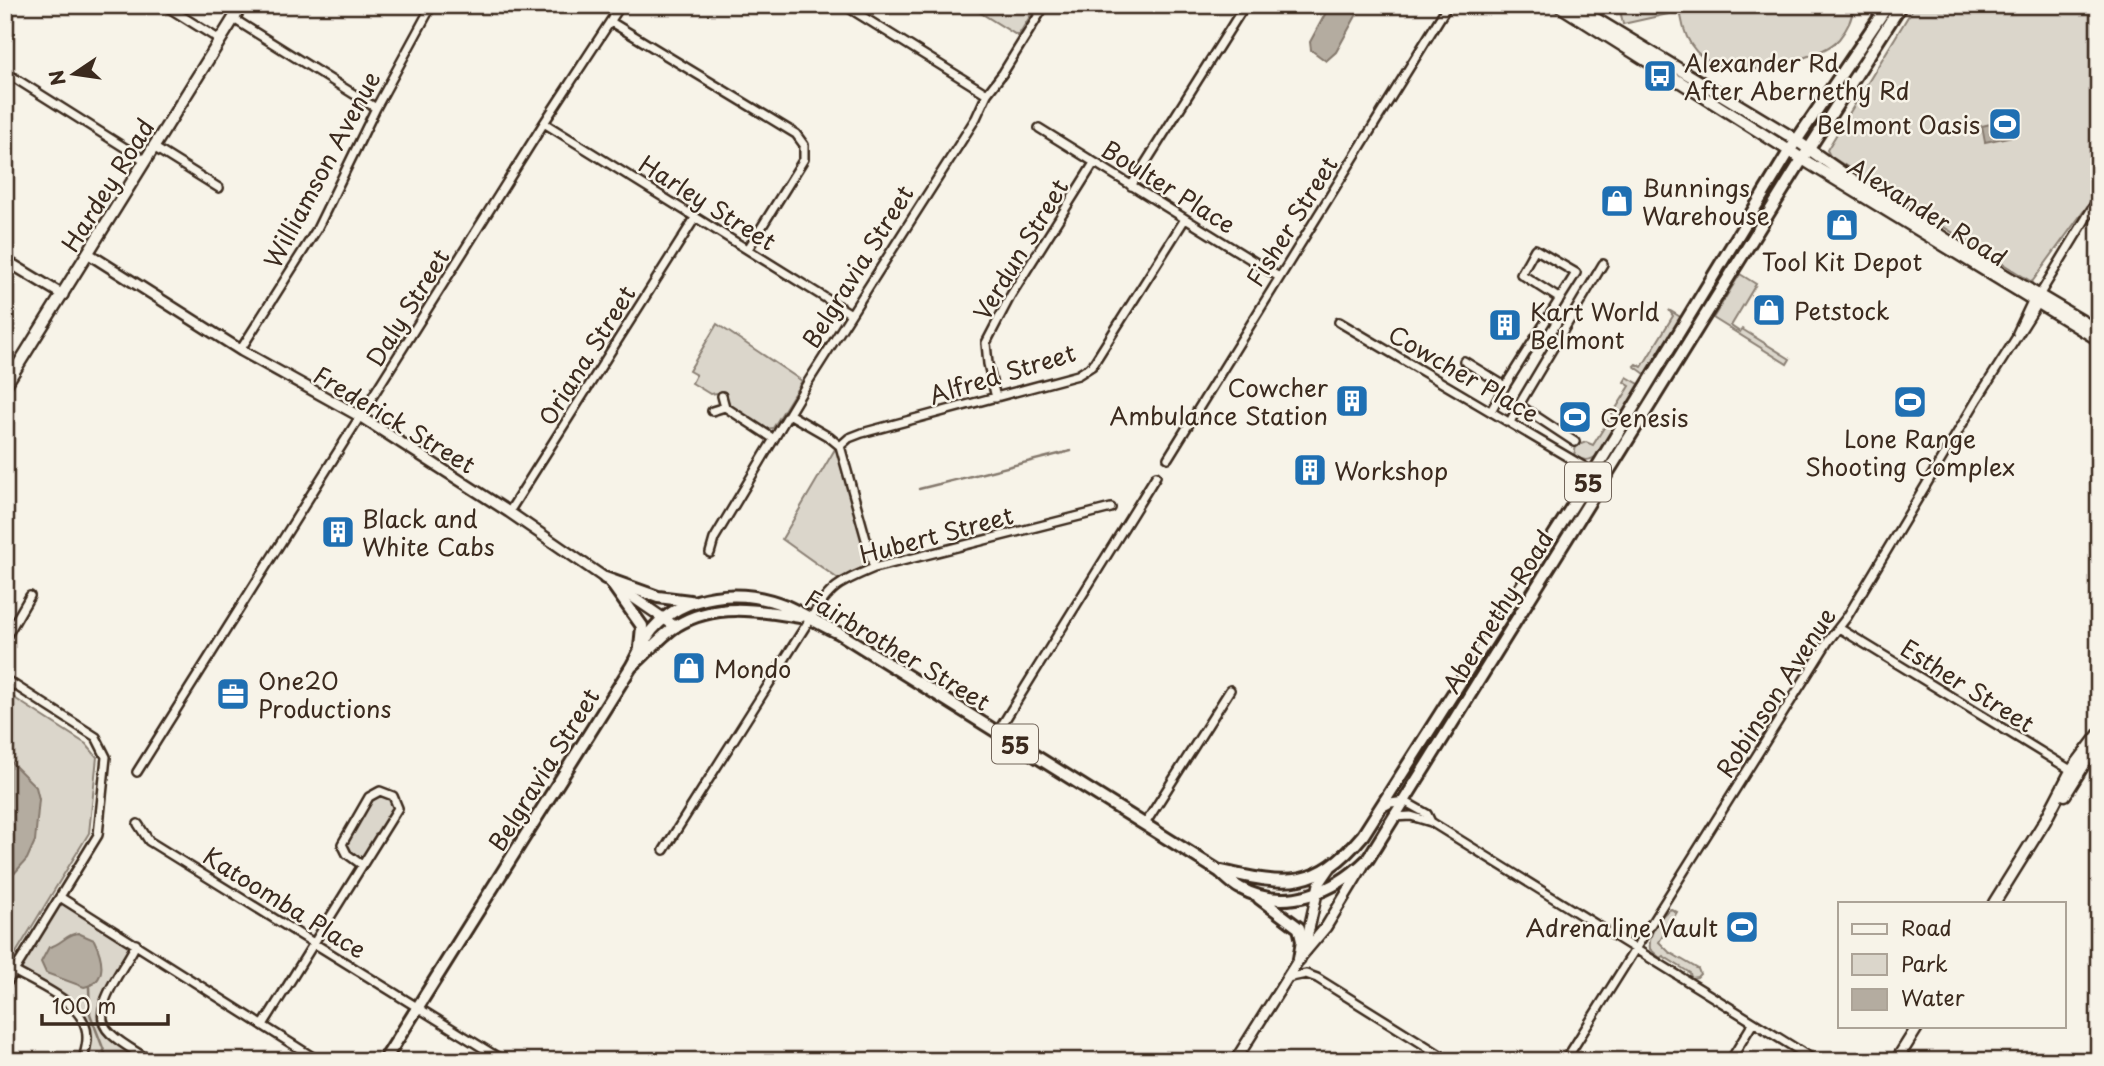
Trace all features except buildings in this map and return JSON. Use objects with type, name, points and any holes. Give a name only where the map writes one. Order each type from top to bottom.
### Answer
[{"type":"main road","name":"Hardey Road","points":[[5,386],[242,5]]},
{"type":"main road","name":"Alexander Road","points":[[1558,5],[1806,154],[2099,340]]},
{"type":"main road","name":"Alexander Road","points":[[1573,5],[1793,146]]},
{"type":"main road","name":"Abernethy Road","points":[[1331,866],[1350,850],[1380,809],[1594,472],[1793,146],[1888,5]]},
{"type":"main road","name":"Abernethy Road","points":[[1368,859],[1901,5]]},
{"type":"main road","name":"Alexander Road","points":[[2037,299],[2099,331]]},
{"type":"main road","points":[[608,580],[658,597],[693,601]]},
{"type":"main road","points":[[608,580],[642,626],[640,650]]},
{"type":"main road","name":"Fairbrother Street","points":[[631,667],[651,631],[675,609],[693,601],[724,596],[764,600],[785,606],[839,633],[1251,893],[1286,900],[1316,894],[1345,880],[1368,859]]},
{"type":"main road","name":"Belgravia Street","points":[[384,1061],[631,667],[676,626],[710,612],[752,610],[810,619]]},
{"type":"main road","points":[[1995,902],[2074,772],[2082,753],[2091,747],[2099,734]]},
{"type":"main road","name":"Fairbrother Street","points":[[1219,871],[1279,882],[1308,877],[1331,866]]},
{"type":"main road","points":[[1251,893],[1299,928],[1301,955]]},
{"type":"main road","points":[[1896,1061],[1917,1028]]},
{"type":"street","points":[[164,5],[220,40]]},
{"type":"street","name":"Williamson Avenue","points":[[240,349],[317,229],[376,108],[432,5]]},
{"type":"street","name":"Daly Street","points":[[137,772],[544,123],[621,5]]},
{"type":"street","points":[[844,5],[987,94]]},
{"type":"street","name":"Belgravia Street","points":[[710,553],[714,538],[789,414],[1045,5]]},
{"type":"street","points":[[1131,186],[1245,5]]},
{"type":"street","name":"Fisher Street","points":[[1168,458],[1448,5]]},
{"type":"street","points":[[234,19],[376,108]]},
{"type":"street","points":[[611,22],[796,134],[804,145],[804,159],[748,249]]},
{"type":"street","points":[[5,72],[146,161]]},
{"type":"street","name":"Harley Street","points":[[544,123],[851,314]]},
{"type":"street","name":"Boulter Place","points":[[1038,128],[1279,277]]},
{"type":"street","points":[[155,148],[219,188]]},
{"type":"street","name":"Verdun Street","points":[[996,398],[986,343],[1011,295],[1094,163]]},
{"type":"street","name":"Robinson Avenue","points":[[1565,1061],[1829,639],[1839,628],[2014,342],[2099,197]]},
{"type":"street","name":"Oriana Street","points":[[509,512],[695,218]]},
{"type":"street","name":"Alfred Street","points":[[839,446],[862,433],[1077,375],[1092,366],[1185,219]]},
{"type":"street","points":[[1491,411],[1576,273],[1535,249],[1521,274],[1559,299]]},
{"type":"street","name":"Frederick Street","points":[[89,254],[240,349],[361,417],[509,512],[676,626]]},
{"type":"street","points":[[5,260],[63,295]]},
{"type":"street","points":[[1510,422],[1604,264]]},
{"type":"street","name":"Cowcher Place","points":[[1339,322],[1605,479]]},
{"type":"street","points":[[1464,361],[1505,386]]},
{"type":"street","points":[[722,396],[725,407],[774,439]]},
{"type":"street","points":[[1519,405],[1575,442]]},
{"type":"street","points":[[712,411],[725,407]]},
{"type":"street","points":[[789,414],[830,437],[839,446],[874,568]]},
{"type":"street","points":[[997,733],[1156,476]]},
{"type":"street","name":"Hubert Street","points":[[664,850],[810,619],[832,588],[841,581],[874,568],[1111,508]]},
{"type":"street","points":[[5,639],[30,596]]},
{"type":"street","name":"Esther Street","points":[[1839,628],[2074,772]]},
{"type":"street","points":[[5,679],[96,737],[106,757],[98,835],[5,986]]},
{"type":"street","points":[[1145,824],[1230,690]]},
{"type":"street","points":[[263,1025],[398,808],[393,796],[380,791],[369,797],[342,844],[347,854],[362,865]]},
{"type":"street","points":[[1380,809],[1391,803],[1404,801],[1427,814],[1431,822]]},
{"type":"street","points":[[1394,817],[1411,816],[1431,822],[1816,1061]]},
{"type":"street","name":"Katoomba Place","points":[[138,824],[149,841],[504,1061]]},
{"type":"street","name":"Abernethy Road","points":[[1235,1061],[1301,955],[1325,927],[1368,859]]},
{"type":"street","name":"Abernethy Road","points":[[1301,955],[1319,884],[1331,866]]},
{"type":"street","points":[[60,897],[319,1061]]},
{"type":"street","points":[[136,944],[104,1000],[101,1011],[103,1024],[108,1032],[139,1058],[151,1061]]},
{"type":"street","points":[[14,971],[74,1006],[83,1018],[88,1037],[83,1061]]},
{"type":"street","points":[[1287,978],[1306,974],[1317,978],[1450,1061]]},
{"type":"street","points":[[1730,1061],[1753,1023]]},
{"type":"green space","points":[[968,5],[1037,5],[1018,36]]},
{"type":"green space","points":[[1619,5],[1666,5],[1668,14],[1623,24]]},
{"type":"green space","points":[[1680,5],[1854,5],[1845,31],[1835,43],[1825,49],[1775,66],[1736,69],[1719,66],[1704,58],[1692,46],[1684,28]]},
{"type":"green space","points":[[1915,5],[2099,5],[2099,190],[2032,282],[1830,156],[1827,150]]},
{"type":"green space","points":[[1740,274],[1756,284],[1731,326],[1740,332],[1742,329],[1790,359],[1787,364],[1713,318]]},
{"type":"green space","points":[[1669,310],[1682,318],[1645,374],[1634,366],[1636,364],[1642,367],[1673,316]]},
{"type":"green space","points":[[717,324],[802,381],[773,428],[764,429],[730,406],[725,392],[710,394],[692,383],[696,375],[689,371]]},
{"type":"green space","points":[[1627,377],[1640,387],[1598,455],[1592,459],[1580,459],[1574,455],[1576,446],[1586,442],[1593,445],[1630,386],[1624,382]]},
{"type":"green space","points":[[838,444],[874,568],[841,581],[782,539]]},
{"type":"green space","points":[[5,692],[86,744],[97,757],[89,833],[5,971]]},
{"type":"green space","points":[[380,791],[392,798],[396,808],[362,865],[347,854],[342,844],[369,797]]},
{"type":"green space","points":[[60,897],[136,944],[104,1000],[103,1024],[141,1055],[137,1061],[83,1061],[87,1037],[71,1005],[14,971]]},
{"type":"green space","points":[[1671,909],[1677,912],[1659,942],[1669,952],[1698,969],[1700,974],[1697,977],[1691,978],[1690,973],[1663,956],[1660,958],[1650,949],[1655,926]]},
{"type":"water","points":[[1330,5],[1362,5],[1336,52],[1326,61],[1311,50],[1310,42]]},
{"type":"water","points":[[2012,116],[2017,135],[1985,142],[1982,126],[2007,120],[2007,117]]},
{"type":"water","points":[[5,756],[36,787],[39,799],[35,841],[27,859],[5,884]]},
{"type":"water","points":[[78,933],[94,940],[101,961],[97,980],[84,987],[46,973],[41,962],[49,947]]},
{"type":"waterway","points":[[919,489],[1071,451]]},
{"type":"waterway","points":[[89,987],[90,1014],[106,1056]]},
{"type":"place","name":"Alexander Rd After Abernethy Rd","points":[[1660,76]]},
{"type":"place","name":"Belmont Oasis","points":[[2005,124]]},
{"type":"place","name":"Bunnings Warehouse","points":[[1617,201]]},
{"type":"place","name":"Tool Kit Depot","points":[[1842,225]]},
{"type":"place","name":"Petstock","points":[[1769,310]]},
{"type":"place","name":"Kart World Belmont","points":[[1505,325]]},
{"type":"place","name":"Cowcher Ambulance Station","points":[[1352,401]]},
{"type":"place","name":"Lone Range Shooting Complex","points":[[1910,402]]},
{"type":"place","name":"Genesis","points":[[1575,417]]},
{"type":"place","name":"Workshop","points":[[1310,470]]},
{"type":"place","name":"Black and White Cabs","points":[[338,532]]},
{"type":"place","name":"Mondo","points":[[689,668]]},
{"type":"place","name":"One20 Productions","points":[[233,694]]},
{"type":"place","name":"Adrenaline Vault","points":[[1742,927]]}]
